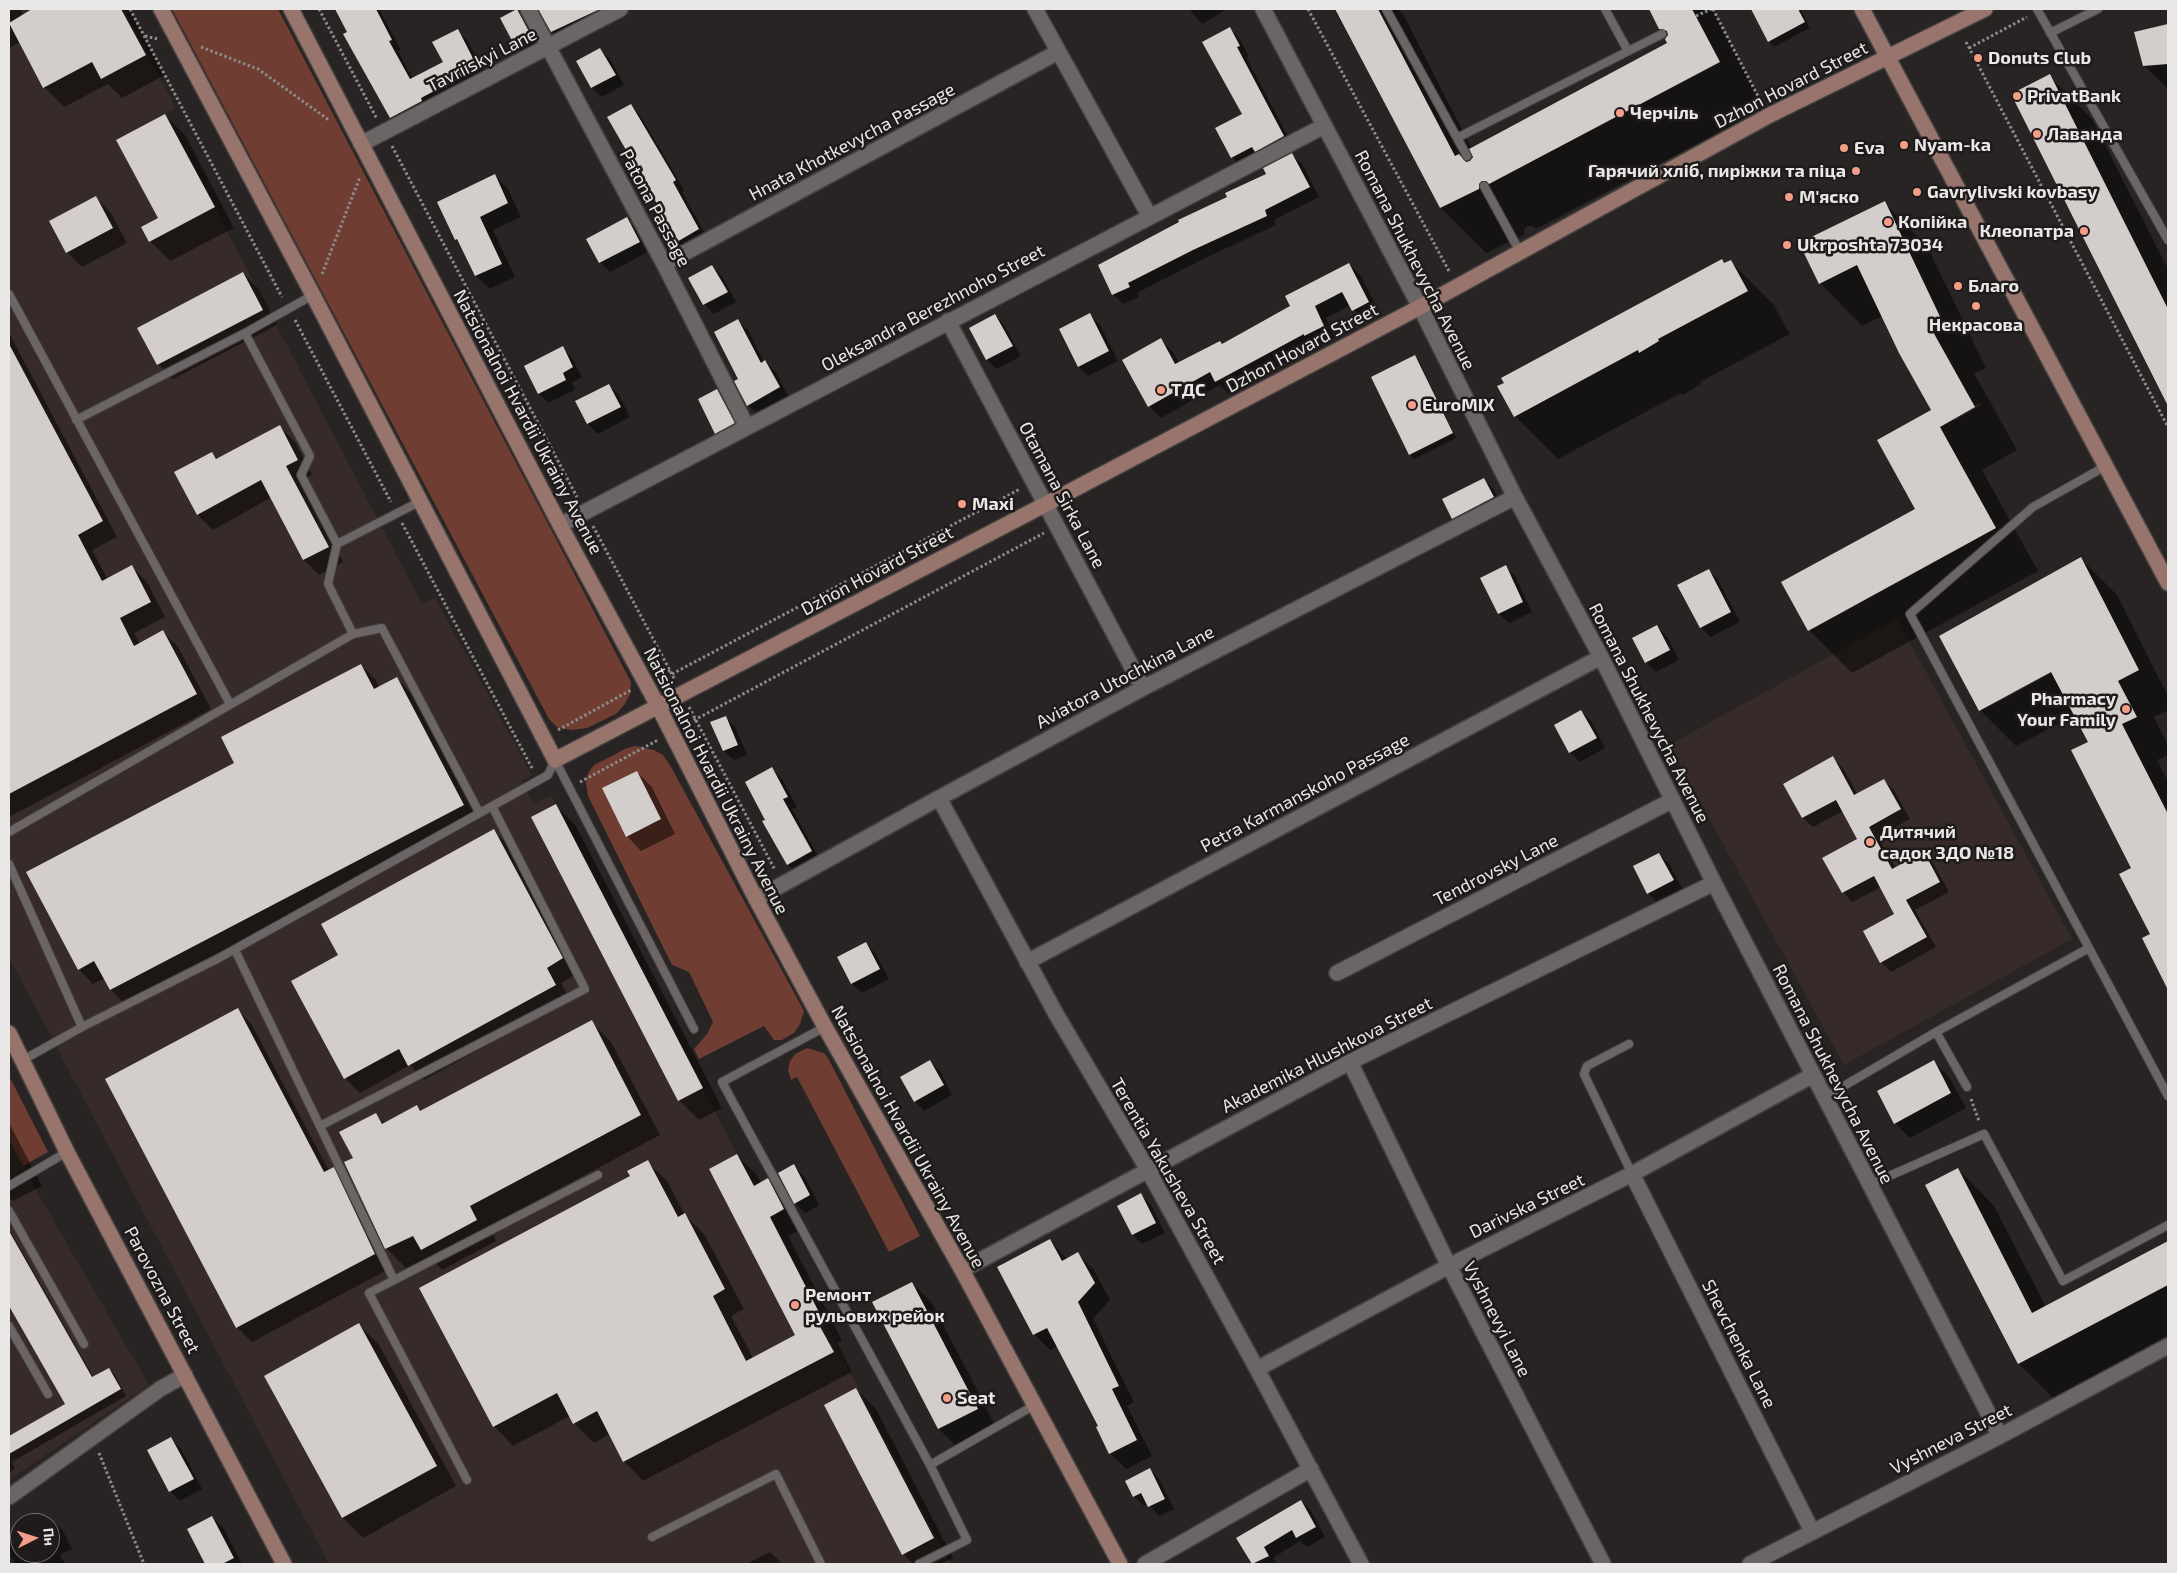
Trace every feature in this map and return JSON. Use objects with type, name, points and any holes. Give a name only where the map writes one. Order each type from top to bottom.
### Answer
[{"type":"street","points":[[161,9],[313,295],[419,502],[555,760]]},
{"type":"street","name":"Natsionalnoi Hvardii Ukrainy Avenue","points":[[290,9],[560,525],[658,706],[756,899],[824,1027],[962,1270],[1033,1406],[1120,1564]]},
{"type":"street","name":"Patona Passage","points":[[528,9],[664,264],[747,427]]},
{"type":"street","name":"Tavriiskyi Lane","points":[[361,144],[620,9]]},
{"type":"street","points":[[1035,9],[1150,217]]},
{"type":"street","name":"Romana Shukhevycha Avenue","points":[[1263,9],[1420,308],[1515,497],[1601,657],[1714,883],[2000,1436]]},
{"type":"street","points":[[1862,9],[2168,583]]},
{"type":"street","name":"Dzhon Hovard Street","points":[[555,760],[1420,308],[1768,116],[1985,9]]},
{"type":"street","name":"Hnata Khotkevycha Passage","points":[[664,264],[1058,52]]},
{"type":"street","name":"Oleksandra Berezhnoho Street","points":[[560,525],[1324,126]]},
{"type":"street","name":"Otamana Sirka Lane","points":[[948,321],[1143,688]]},
{"type":"street","name":"Aviatora Utochkina Lane","points":[[756,899],[1143,688],[1515,497]]},
{"type":"street","name":"Petra Karmanskoho Passage","points":[[1028,962],[1601,657]]},
{"type":"street","name":"Terentia Yakusheva Street","points":[[939,798],[1056,1014],[1148,1170],[1311,1468],[1361,1564]]},
{"type":"street","name":"Tendrovsky Lane","points":[[1337,974],[1673,800]]},
{"type":"street","name":"Akademika Hlushkova Street","points":[[962,1270],[1350,1062],[1714,883]]},
{"type":"street","name":"Parovozna Street","points":[[9,1033],[67,1152],[284,1564]]},
{"type":"street","name":"Vyshnevyi Lane","points":[[1350,1062],[1449,1266],[1604,1564]]},
{"type":"street","name":"Darivska Street","points":[[1257,1369],[1449,1266],[1632,1174],[1813,1075]]},
{"type":"street","name":"Shevchenka Lane","points":[[1632,1174],[1812,1531]]},
{"type":"street","name":"Vyshneva Street","points":[[1750,1564],[2000,1436],[2168,1346]]},
{"type":"street","points":[[9,1497],[160,1389],[185,1375]]},
{"type":"street","points":[[1145,1564],[1311,1468]]},
{"type":"lane","points":[[1386,9],[1468,156]]},
{"type":"lane","points":[[1605,9],[1628,51]]},
{"type":"lane","points":[[2050,33],[2098,9]]},
{"type":"lane","points":[[2038,10],[2168,240]]},
{"type":"lane","points":[[1457,138],[1662,34]]},
{"type":"lane","points":[[1484,186],[1520,252]]},
{"type":"lane","points":[[9,294],[230,704]]},
{"type":"lane","points":[[76,420],[245,333],[313,295]]},
{"type":"lane","points":[[245,333],[310,456],[301,476],[337,544],[328,584],[353,634]]},
{"type":"lane","points":[[2106,466],[2032,507],[1910,614],[2168,1096]]},
{"type":"lane","points":[[337,544],[419,502]]},
{"type":"lane","points":[[9,832],[353,634],[382,628],[479,812]]},
{"type":"lane","points":[[23,1060],[82,1027],[235,950],[548,775],[555,760]]},
{"type":"lane","points":[[555,760],[694,1029]]},
{"type":"lane","points":[[320,1126],[586,989],[492,806]]},
{"type":"lane","points":[[9,864],[82,1027]]},
{"type":"lane","points":[[1825,1097],[1936,1032],[2089,948]]},
{"type":"lane","points":[[235,950],[394,1280]]},
{"type":"lane","points":[[824,1027],[722,1082],[930,1465],[967,1540],[919,1564]]},
{"type":"lane","points":[[1936,1032],[1967,1087]]},
{"type":"lane","points":[[1629,1044],[1587,1066],[1584,1074],[1632,1174]]},
{"type":"lane","points":[[1869,1185],[1984,1134],[2063,1282],[2168,1225]]},
{"type":"lane","points":[[9,1186],[67,1152]]},
{"type":"lane","points":[[467,1480],[369,1293],[598,1174]]},
{"type":"lane","points":[[9,1211],[84,1344]]},
{"type":"lane","points":[[9,1326],[48,1394]]},
{"type":"lane","points":[[930,1465],[1033,1406]]},
{"type":"lane","points":[[652,1536],[776,1474],[821,1564]]},
{"type":"path","points":[[130,9],[538,780]]},
{"type":"path","points":[[319,9],[783,885]]},
{"type":"path","points":[[1308,9],[1457,287]]},
{"type":"path","points":[[1696,16],[1713,9],[1768,116]]},
{"type":"path","points":[[1969,48],[2038,10]]},
{"type":"path","points":[[145,36],[190,44],[258,69],[329,121]]},
{"type":"path","points":[[1966,42],[2168,427]]},
{"type":"path","points":[[313,295],[363,170],[361,144]]},
{"type":"path","points":[[672,674],[1034,482]]},
{"type":"path","points":[[570,787],[1057,525]]},
{"type":"path","points":[[543,738],[670,670]]},
{"type":"path","points":[[1967,1087],[1984,1134]]},
{"type":"path","points":[[93,1438],[144,1564]]},
{"type":"shaded area","points":[[9,9],[124,9],[176,108],[166,114],[422,604],[435,598],[532,775],[521,782],[534,803],[551,796],[950,1564],[329,1564],[9,957]]},
{"type":"shaded area","points":[[172,9],[278,9],[631,682],[630,694],[625,704],[616,714],[587,728],[572,730],[558,728],[549,719]]},
{"type":"shaded area","name":"Дитячий садок ЗДО №18","points":[[1897,619],[2072,939],[1844,1065],[1669,745]]},
{"type":"shaded area","points":[[635,746],[654,750],[663,755],[671,767],[804,1011],[800,1024],[794,1033],[782,1040],[774,1040],[764,1026],[699,1059],[694,1049],[707,1034],[713,1022],[689,972],[672,965],[588,796],[586,783],[588,773],[594,765],[627,748]]},
{"type":"shaded area","points":[[807,1048],[824,1053],[828,1058],[920,1236],[889,1252],[797,1077],[791,1080],[788,1070],[790,1061],[795,1054]]},
{"type":"shaded area","points":[[9,1076],[48,1152],[23,1166],[9,1139]]},
{"type":"shaded area","points":[[9,1139],[37,1192],[149,1385],[9,1480]]},
{"type":"building","points":[[32,9],[121,9],[146,55],[101,79],[92,62],[43,88],[9,23]]},
{"type":"building","points":[[335,9],[376,9],[392,40],[389,41],[410,79],[443,62],[432,42],[458,29],[478,68],[421,98],[422,101],[390,118],[343,34],[347,32]]},
{"type":"building","points":[[517,9],[534,41],[517,50],[500,18]]},
{"type":"building","points":[[538,9],[600,9],[551,32]]},
{"type":"building","points":[[1335,9],[1378,9],[1455,156],[1459,154],[1466,162],[1470,161],[1473,157],[1469,149],[1667,43],[1665,39],[1668,35],[1667,31],[1659,29],[1649,9],[1692,9],[1720,62],[1489,184],[1486,181],[1482,181],[1479,184],[1479,189],[1440,208]]},
{"type":"building","points":[[1751,9],[1798,9],[1805,22],[1768,42]]},
{"type":"building","points":[[2168,24],[2168,64],[2143,66],[2134,32]]},
{"type":"building","points":[[1230,27],[1240,46],[1237,47],[1284,136],[1255,152],[1252,147],[1231,158],[1215,128],[1242,114],[1202,42]]},
{"type":"building","points":[[600,48],[616,75],[591,88],[576,61]]},
{"type":"building","points":[[2050,74],[2168,309],[2168,406],[2011,94]]},
{"type":"building","points":[[631,104],[676,180],[673,182],[699,229],[675,243],[660,216],[663,214],[607,117]]},
{"type":"building","points":[[165,114],[215,207],[149,242],[141,227],[158,218],[116,140]]},
{"type":"building","points":[[1292,153],[1310,187],[1265,210],[1267,216],[1193,250],[1128,283],[1130,287],[1112,295],[1098,265],[1179,222],[1178,220],[1227,197],[1225,193],[1266,174],[1263,168]]},
{"type":"building","points":[[495,174],[508,203],[480,217],[502,264],[475,276],[437,202]]},
{"type":"building","points":[[96,196],[113,228],[66,253],[49,221]]},
{"type":"building","points":[[1885,201],[1944,325],[1932,330],[1975,407],[1940,427],[1996,528],[1808,631],[1781,582],[1915,509],[1877,440],[1931,410],[1899,353],[1857,265],[1819,284],[1799,243]]},
{"type":"building","points":[[627,217],[640,242],[599,263],[586,239]]},
{"type":"building","points":[[1722,259],[1724,263],[1731,260],[1748,291],[1658,339],[1659,341],[1639,353],[1638,350],[1514,417],[1497,386],[1504,383],[1501,378]]},
{"type":"building","points":[[1349,263],[1369,302],[1352,311],[1342,292],[1315,306],[1324,326],[1304,336],[1304,334],[1215,382],[1210,372],[1148,407],[1122,360],[1161,338],[1175,364],[1220,341],[1222,344],[1290,306],[1285,296]]},
{"type":"building","points":[[712,265],[728,292],[703,305],[688,278]]},
{"type":"building","points":[[243,272],[263,310],[157,365],[137,328]]},
{"type":"building","points":[[1090,313],[1109,351],[1078,367],[1059,329]]},
{"type":"building","points":[[995,314],[1013,346],[986,360],[969,328]]},
{"type":"building","points":[[738,319],[761,363],[765,360],[780,387],[747,406],[734,381],[738,379],[714,332]]},
{"type":"building","points":[[9,344],[103,521],[78,535],[102,581],[132,565],[151,602],[120,618],[134,646],[163,630],[197,694],[9,794]]},
{"type":"building","points":[[563,346],[573,367],[563,373],[566,380],[538,394],[524,366]]},
{"type":"building","name":"EuroMIX","points":[[1415,355],[1453,433],[1409,455],[1371,377]]},
{"type":"building","points":[[609,384],[621,407],[587,424],[575,401]]},
{"type":"building","points":[[717,389],[735,423],[715,434],[698,399]]},
{"type":"building","points":[[280,425],[298,460],[286,466],[329,547],[303,560],[261,480],[197,515],[174,472],[212,452],[216,459]]},
{"type":"building","points":[[1484,478],[1494,497],[1452,519],[1442,499]]},
{"type":"building","points":[[2081,557],[2139,670],[2118,681],[2137,717],[2122,724],[2168,814],[2168,990],[2142,938],[2150,934],[2119,874],[2131,868],[2071,750],[2088,742],[2051,672],[1979,711],[1939,636]]},
{"type":"building","points":[[1506,565],[1523,602],[1498,614],[1480,578]]},
{"type":"building","points":[[1709,569],[1731,612],[1700,628],[1677,585]]},
{"type":"building","points":[[1657,625],[1670,650],[1645,663],[1632,638]]},
{"type":"building","points":[[361,664],[374,689],[397,677],[464,805],[110,990],[94,961],[78,970],[26,872],[234,763],[221,737]]},
{"type":"building","points":[[1581,710],[1597,738],[1569,753],[1554,725]]},
{"type":"building","points":[[726,716],[738,745],[723,751],[710,722]]},
{"type":"building","points":[[1833,756],[1854,795],[1884,779],[1901,809],[1869,827],[1892,869],[1924,852],[1940,882],[1906,900],[1927,937],[1880,963],[1863,931],[1894,914],[1874,876],[1842,893],[1822,858],[1857,839],[1836,800],[1802,818],[1783,784]]},
{"type":"building","points":[[772,767],[788,797],[783,799],[812,851],[787,865],[762,821],[765,820],[745,782]]},
{"type":"building","points":[[637,771],[661,819],[626,837],[602,788]]},
{"type":"building","points":[[556,804],[703,1088],[678,1101],[531,817]]},
{"type":"building","points":[[494,829],[563,958],[547,968],[556,985],[408,1066],[399,1049],[344,1079],[291,981],[338,955],[321,924]]},
{"type":"building","points":[[1659,853],[1674,880],[1647,894],[1633,866]]},
{"type":"building","points":[[866,942],[880,969],[851,984],[837,957]]},
{"type":"building","points":[[238,1008],[324,1172],[334,1167],[375,1254],[236,1328],[105,1079]]},
{"type":"building","points":[[592,1020],[641,1115],[470,1206],[477,1220],[421,1250],[413,1236],[385,1249],[344,1162],[353,1158],[339,1132],[376,1113],[382,1124],[417,1105],[420,1111]]},
{"type":"building","points":[[930,1060],[944,1085],[914,1102],[900,1077]]},
{"type":"building","points":[[1934,1060],[1951,1093],[1894,1124],[1877,1091]]},
{"type":"building","points":[[737,1154],[754,1186],[768,1178],[784,1209],[770,1217],[823,1320],[818,1323],[834,1352],[623,1462],[597,1411],[573,1424],[557,1393],[493,1427],[419,1288],[630,1176],[627,1171],[648,1160],[678,1217],[685,1213],[725,1289],[713,1296],[746,1361],[795,1335],[709,1169]]},
{"type":"building","points":[[794,1164],[810,1195],[794,1204],[778,1173]]},
{"type":"building","points":[[1958,1168],[2032,1313],[2168,1241],[2168,1285],[2018,1364],[1925,1185]]},
{"type":"building","points":[[1141,1193],[1156,1223],[1132,1235],[1117,1206]]},
{"type":"building","points":[[9,1231],[92,1377],[109,1368],[121,1389],[9,1454],[9,1436],[65,1404],[9,1306]]},
{"type":"building","points":[[1050,1239],[1062,1261],[1078,1252],[1095,1283],[1078,1302],[1119,1386],[1112,1389],[1137,1440],[1109,1454],[1096,1427],[1098,1426],[1047,1328],[1033,1335],[997,1267]]},
{"type":"building","points":[[912,1282],[978,1409],[938,1429],[872,1302]]},
{"type":"building","points":[[359,1323],[437,1466],[342,1518],[264,1376]]},
{"type":"building","points":[[856,1388],[934,1538],[902,1555],[824,1405]]},
{"type":"building","points":[[171,1437],[194,1479],[169,1492],[147,1450]]},
{"type":"building","points":[[1150,1468],[1165,1499],[1148,1507],[1141,1493],[1133,1497],[1125,1481]]},
{"type":"building","points":[[1301,1500],[1316,1527],[1296,1538],[1292,1530],[1264,1547],[1269,1556],[1252,1564],[1236,1538]]},
{"type":"building","points":[[212,1516],[234,1558],[222,1564],[205,1564],[187,1529]]},
{"type":"place","name":"Donuts Club","points":[[1978,58]]},
{"type":"place","name":"PrivatBank","points":[[2017,96]]},
{"type":"place","name":"Черчіль","points":[[1620,113]]},
{"type":"place","name":"Лаванда","points":[[2037,134]]},
{"type":"place","name":"Nyam-ka","points":[[1904,145]]},
{"type":"place","name":"Eva","points":[[1844,148]]},
{"type":"place","name":"Гарячий хліб, пиріжки та піца","points":[[1856,171]]},
{"type":"place","name":"Gavrylivski kovbasy","points":[[1917,192]]},
{"type":"place","name":"М'яско","points":[[1789,197]]},
{"type":"place","name":"Копійка","points":[[1888,222]]},
{"type":"place","name":"Клеопатра","points":[[2084,231]]},
{"type":"place","name":"Ukrposhta 73034","points":[[1787,245]]},
{"type":"place","name":"Благо","points":[[1958,286]]},
{"type":"place","name":"Некрасова","points":[[1976,306]]},
{"type":"place","name":"ТДС","points":[[1161,390]]},
{"type":"place","name":"EuroMIX","points":[[1412,405]]},
{"type":"place","name":"Maxi","points":[[962,504]]},
{"type":"place","name":"Pharmacy Your Family","points":[[2126,709]]},
{"type":"place","name":"Дитячий садок ЗДО №18","points":[[1870,842]]},
{"type":"place","name":"Ремонт рульових рейок","points":[[795,1305]]},
{"type":"place","name":"Seat","points":[[947,1398]]}]
